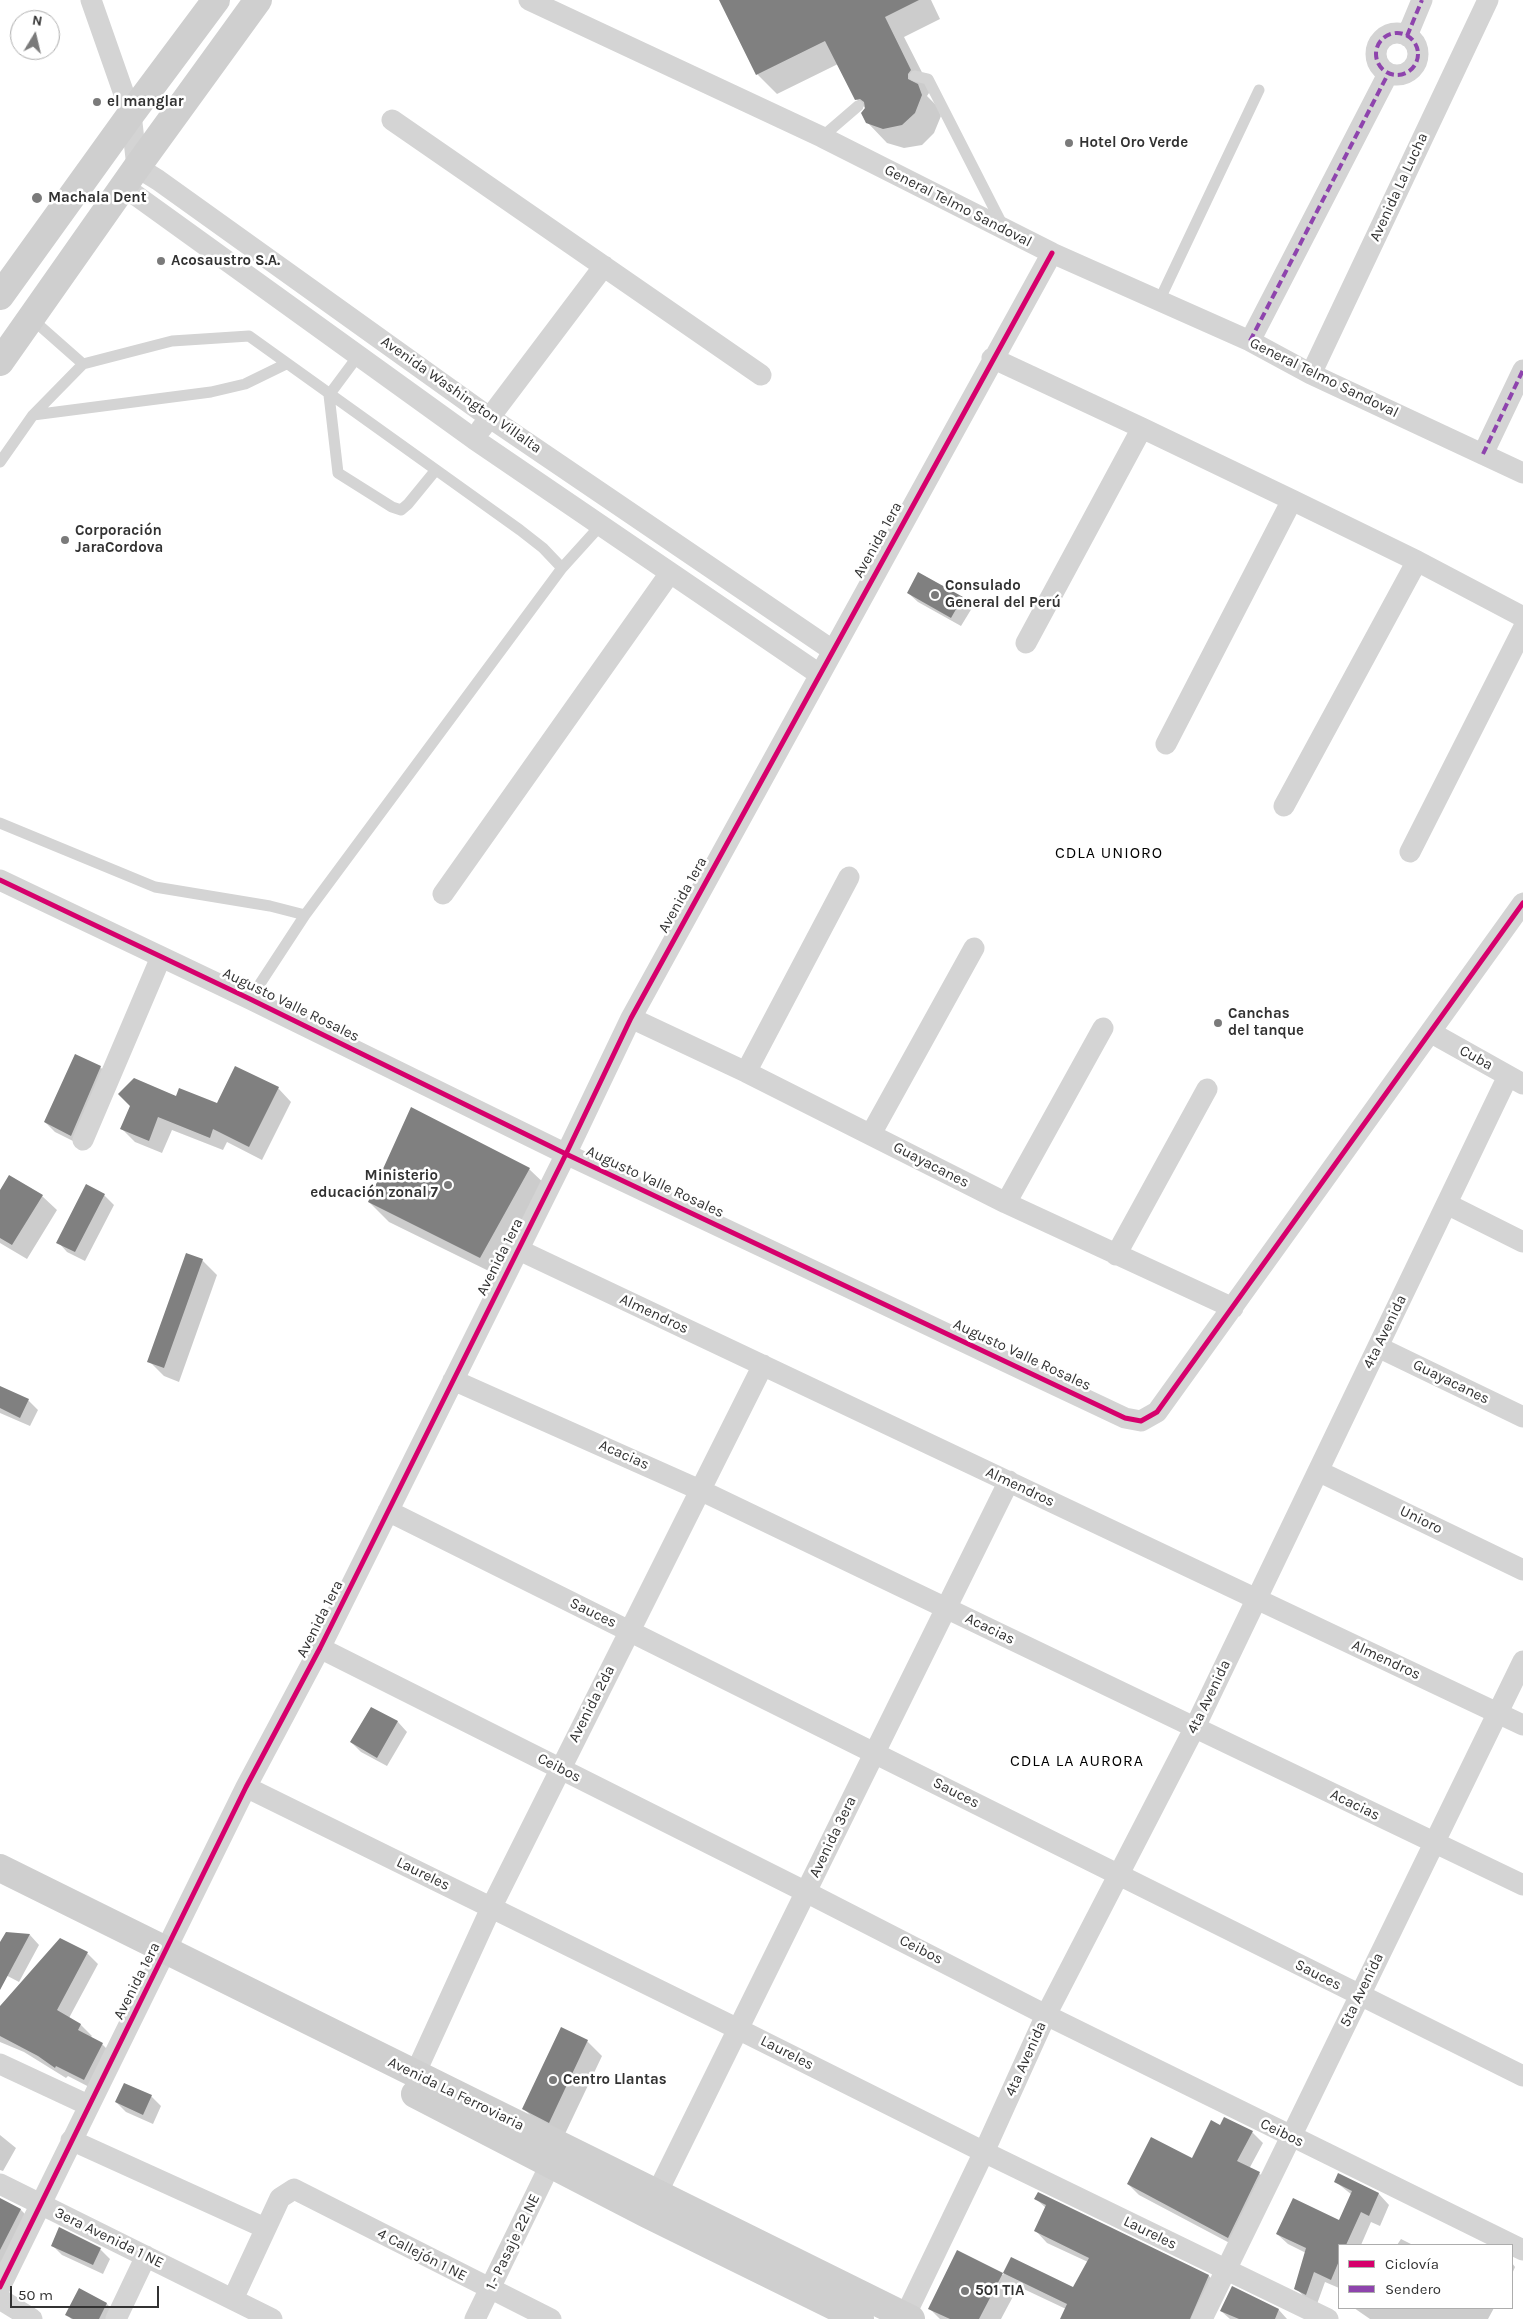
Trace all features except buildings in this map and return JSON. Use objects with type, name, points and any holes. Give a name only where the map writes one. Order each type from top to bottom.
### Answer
[{"type":"main road","points":[[0,296],[216,0]]},
{"type":"main road","points":[[0,362],[130,177],[258,0]]},
{"type":"main road","name":"Avenida La Ferroviaria","points":[[0,1868],[550,2165],[860,2319]]},
{"type":"main road","name":"Avenida La Ferroviaria","points":[[0,1888],[163,1957],[414,2074],[908,2318]]},
{"type":"street","points":[[92,0],[131,114],[130,177]]},
{"type":"street","name":"General Telmo Sandoval","points":[[529,0],[822,137],[1052,253],[1250,341],[1310,374],[1523,474]]},
{"type":"street","points":[[1407,36],[1422,0]]},
{"type":"street","name":"Avenida La Lucha","points":[[1310,374],[1488,0]]},
{"type":"street","points":[[1390,35],[1407,36],[1417,48],[1416,64],[1404,74],[1388,74],[1377,62],[1378,45],[1385,37],[1390,35]]},
{"type":"street","points":[[1250,341],[1388,74]]},
{"type":"street","points":[[392,120],[761,375]]},
{"type":"street","name":"Avenida Washington Villalta","points":[[130,177],[358,356],[600,526],[819,674]]},
{"type":"street","name":"Avenida Washington Villalta","points":[[130,177],[166,186],[489,417],[832,650]]},
{"type":"street","name":"Avenida 1era","points":[[0,2287],[246,1787],[320,1648],[517,1249],[566,1154],[631,1018],[992,358],[1052,253]]},
{"type":"street","points":[[474,439],[604,266]]},
{"type":"street","points":[[992,358],[1292,500],[1417,561],[1523,617]]},
{"type":"street","points":[[1482,454],[1523,370]]},
{"type":"street","points":[[1026,643],[1142,428]]},
{"type":"street","points":[[1166,744],[1292,500]]},
{"type":"street","points":[[1284,806],[1417,561]]},
{"type":"street","points":[[443,894],[670,573]]},
{"type":"street","points":[[1410,852],[1523,629]]},
{"type":"street","points":[[746,1072],[849,877]]},
{"type":"street","name":"Augusto Valle Rosales","points":[[0,880],[250,999],[566,1154],[1116,1414],[1141,1421],[1158,1412],[1233,1308]]},
{"type":"street","points":[[1233,1308],[1523,903]]},
{"type":"street","points":[[871,1134],[974,948]]},
{"type":"street","points":[[83,1140],[161,957]]},
{"type":"street","name":"Guayacanes","points":[[631,1018],[746,1072],[1006,1203],[1233,1308]]},
{"type":"street","points":[[1006,1203],[1102,1028]]},
{"type":"street","name":"Cuba","points":[[1430,1032],[1516,1080]]},
{"type":"street","name":"4ta Avenida","points":[[908,2318],[1046,2015],[1194,1727],[1447,1204],[1516,1080]]},
{"type":"street","points":[[1116,1255],[1207,1089]]},
{"type":"street","points":[[1447,1204],[1523,1242]]},
{"type":"street","name":"Almendros","points":[[517,1249],[1523,1725]]},
{"type":"street","name":"Guayacanes","points":[[1378,1346],[1523,1417]]},
{"type":"street","name":"Avenida 2da","points":[[414,2074],[491,1908],[763,1365]]},
{"type":"street","name":"Acacias","points":[[453,1380],[700,1490],[1523,1885]]},
{"type":"street","name":"Unioro","points":[[1318,1471],[1523,1570]]},
{"type":"street","name":"Avenida 3era","points":[[657,2193],[1009,1481]]},
{"type":"street","name":"Sauces","points":[[388,1511],[1523,2076]]},
{"type":"street","name":"Ceibos","points":[[320,1648],[1046,2015],[1292,2138],[1511,2244]]},
{"type":"street","name":"5ta Avenida","points":[[1202,2319],[1292,2138],[1359,1996],[1523,1661]]},
{"type":"street","name":"Laureles","points":[[246,1787],[984,2152],[1328,2319]]},
{"type":"street","points":[[0,2064],[88,2106]]},
{"type":"street","points":[[71,2140],[265,2228],[243,2309]]},
{"type":"street","name":"1.- Pasaje 22 NE","points":[[475,2319],[550,2165]]},
{"type":"street","name":"3era Avenida 1 NE","points":[[0,2184],[146,2256],[243,2309],[272,2319]]},
{"type":"street","name":"4 Callejón 1 NE","points":[[265,2228],[280,2198],[294,2189],[489,2290],[551,2319]]},
{"type":"street","points":[[116,2319],[146,2256]]},
{"type":"street","points":[[0,2299],[32,2319]]},
{"type":"lane","points":[[915,76],[928,79],[1004,229]]},
{"type":"lane","points":[[1159,301],[1260,90]]},
{"type":"lane","points":[[822,137],[858,106]]},
{"type":"lane","points":[[32,319],[83,364]]},
{"type":"lane","points":[[0,462],[33,415],[83,364],[172,341],[249,336],[520,530],[543,548],[562,568]]},
{"type":"lane","points":[[358,356],[329,395],[338,473],[392,507],[401,510],[436,471]]},
{"type":"lane","points":[[33,415],[211,392],[245,384],[286,364]]},
{"type":"lane","points":[[250,999],[305,915],[562,568],[600,526]]},
{"type":"lane","points":[[0,823],[156,886],[270,906],[305,915]]},
{"type":"marked path","points":[[1407,36],[1422,0]]},
{"type":"marked path","points":[[1401,33],[1409,36],[1415,42],[1418,54],[1415,66],[1409,72],[1393,75],[1385,72],[1379,66],[1376,50],[1379,42],[1385,36],[1401,33]]},
{"type":"marked path","points":[[1250,341],[1388,74]]},
{"type":"marked path","points":[[1483,454],[1523,370]]},
{"type":"cycle path","points":[[0,2287],[246,1787],[320,1648],[566,1154],[631,1018],[1052,253]]},
{"type":"cycle path","points":[[0,880],[250,999],[566,1154],[1125,1418],[1141,1421],[1157,1412],[1523,903]]},
{"type":"place","name":"el manglar","points":[[97,102]]},
{"type":"place","name":"Hotel Oro Verde","points":[[1069,143]]},
{"type":"place","name":"Machala Dent","points":[[37,198]]},
{"type":"place","name":"Acosaustro S.A.","points":[[161,261]]},
{"type":"place","name":"Corporación JaraCordova","points":[[65,540]]},
{"type":"place","name":"Consulado General del Perú","points":[[935,595]]},
{"type":"place","name":"Canchas del tanque","points":[[1218,1023]]},
{"type":"place","name":"Ministerio educación zonal 7","points":[[448,1185]]},
{"type":"place","name":"Centro Llantas","points":[[553,2080]]},
{"type":"place","name":"501 TIA","points":[[965,2291]]},
{"type":"district","name":"CDLA UNIORO","points":[[1109,853]]},
{"type":"district","name":"CDLA LA AURORA","points":[[1077,1761]]}]
